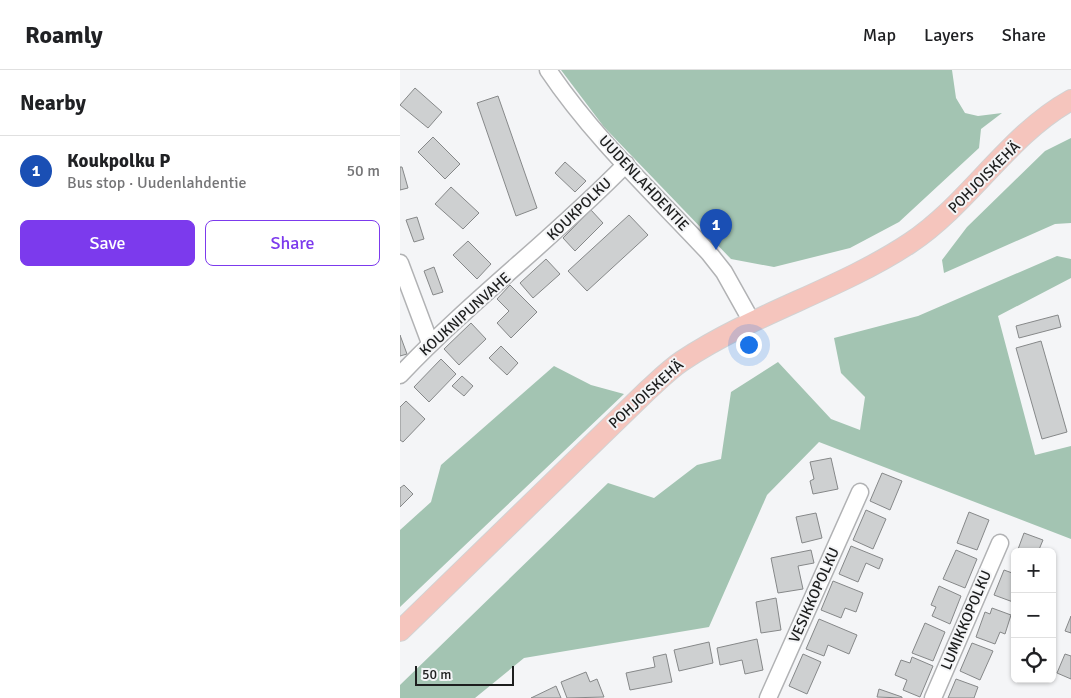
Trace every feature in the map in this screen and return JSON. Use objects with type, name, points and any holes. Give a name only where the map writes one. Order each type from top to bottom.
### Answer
[{"type":"main road","name":"POHJOISKEHÄ","points":[[400,631],[648,390],[681,361],[752,322],[873,266],[912,241],[948,213],[1029,132],[1071,100]]},
{"type":"street","name":"UUDENLAHDENTIE","points":[[548,70],[566,97],[709,253],[724,272],[752,322]]},
{"type":"street","name":"KOUKPOLKU","points":[[532,254],[626,164]]},
{"type":"street","name":"KOUKNIPUNVAHE","points":[[400,376],[430,343],[532,254]]},
{"type":"street","points":[[400,263],[430,343]]},
{"type":"street","name":"VESIKKOPOLKU","points":[[768,698],[860,492]]},
{"type":"street","name":"LUMIKKOPOLKU","points":[[932,698],[1000,543]]},
{"type":"green space","points":[[561,70],[952,70],[956,98],[965,113],[978,116],[1002,113],[981,129],[979,148],[899,222],[850,248],[774,267],[731,259],[604,127]]},
{"type":"green space","points":[[1071,138],[1071,223],[1055,224],[944,273],[942,260],[967,227],[1045,151]]},
{"type":"green space","points":[[1057,256],[1071,259],[1071,278],[998,316],[1035,455],[1071,446],[1071,539],[819,442],[767,495],[709,627],[524,658],[475,698],[400,698],[400,685],[608,483],[654,498],[697,465],[721,459],[731,392],[778,362],[831,419],[860,430],[865,397],[841,373],[834,338],[918,316]]},
{"type":"green space","points":[[554,366],[591,385],[624,394],[400,607],[400,530],[431,502],[441,465]]},
{"type":"building","points":[[415,88],[442,112],[428,128],[400,105]]},
{"type":"building","points":[[498,96],[537,208],[516,216],[477,103]]},
{"type":"building","points":[[433,137],[460,164],[445,179],[418,152]]},
{"type":"building","points":[[565,162],[586,181],[575,192],[555,173]]},
{"type":"building","points":[[400,167],[402,167],[408,188],[400,190]]},
{"type":"building","points":[[451,187],[479,213],[463,229],[435,204]]},
{"type":"building","points":[[591,210],[603,223],[575,251],[563,238]]},
{"type":"building","points":[[629,215],[648,235],[587,291],[568,271]]},
{"type":"building","points":[[417,217],[424,239],[414,242],[406,220]]},
{"type":"building","points":[[468,241],[491,264],[477,279],[453,255]]},
{"type":"building","points":[[546,259],[560,274],[533,298],[520,283]]},
{"type":"building","points":[[434,267],[443,292],[433,295],[424,271]]},
{"type":"building","points":[[510,285],[537,312],[511,338],[497,323],[509,311],[497,299]]},
{"type":"building","points":[[1058,315],[1061,327],[1019,338],[1016,326]]},
{"type":"building","points":[[471,323],[486,339],[459,365],[444,349]]},
{"type":"building","points":[[400,335],[407,354],[400,356]]},
{"type":"building","points":[[1041,341],[1067,432],[1042,439],[1016,348]]},
{"type":"building","points":[[501,346],[518,363],[507,375],[489,358]]},
{"type":"building","points":[[441,359],[456,374],[429,402],[414,387]]},
{"type":"building","points":[[462,376],[473,386],[464,396],[452,386]]},
{"type":"building","points":[[406,401],[425,419],[403,442],[400,440],[400,407]]},
{"type":"building","points":[[831,458],[838,489],[813,494],[810,481],[814,479],[810,462]]},
{"type":"building","points":[[882,473],[902,481],[890,510],[870,501]]},
{"type":"building","points":[[404,485],[413,494],[400,507],[400,488]]},
{"type":"building","points":[[866,510],[886,519],[873,549],[853,540]]},
{"type":"building","points":[[969,512],[989,520],[977,550],[957,543]]},
{"type":"building","points":[[816,513],[822,538],[802,543],[796,517]]},
{"type":"building","points":[[1024,533],[1043,540],[1040,548],[1018,548]]},
{"type":"building","points":[[851,546],[883,559],[879,569],[866,563],[858,582],[839,574]]},
{"type":"building","points":[[811,550],[814,563],[798,566],[803,589],[778,593],[771,558]]},
{"type":"building","points":[[956,550],[977,559],[965,588],[943,579]]},
{"type":"building","points":[[1004,570],[1011,573],[1011,601],[994,595]]},
{"type":"building","points":[[833,581],[863,593],[856,612],[845,608],[841,618],[821,610]]},
{"type":"building","points":[[939,586],[961,596],[950,624],[932,616],[936,607],[931,605]]},
{"type":"building","points":[[776,598],[781,630],[761,633],[756,602]]},
{"type":"building","points":[[992,608],[1011,615],[1005,634],[1000,632],[995,644],[976,637],[985,612],[990,614]]},
{"type":"building","points":[[1071,616],[1071,633],[1065,631]]},
{"type":"building","points":[[819,619],[857,635],[849,654],[828,645],[824,656],[806,649]]},
{"type":"building","points":[[925,623],[945,632],[933,661],[912,653]]},
{"type":"building","points":[[757,639],[763,670],[745,674],[742,660],[720,665],[717,648]]},
{"type":"building","points":[[709,642],[713,663],[679,671],[674,650]]},
{"type":"building","points":[[972,643],[993,651],[980,680],[960,671]]},
{"type":"building","points":[[666,654],[672,682],[630,690],[626,673],[655,667],[653,657]]},
{"type":"building","points":[[803,654],[821,662],[807,694],[789,686]]},
{"type":"building","points":[[1065,654],[1071,656],[1071,679],[1057,673]]},
{"type":"building","points":[[912,657],[933,666],[920,697],[903,690],[907,680],[895,675],[901,660],[910,663]]},
{"type":"building","points":[[586,672],[590,682],[597,679],[604,697],[567,698],[561,682]]},
{"type":"building","points":[[956,679],[978,687],[974,698],[948,698]]},
{"type":"building","points":[[556,686],[561,698],[531,698]]},
{"type":"building","points":[[879,689],[902,697],[902,698],[877,697]]},
{"type":"place","name":"Koukpolku P","points":[[716,250]]}]
